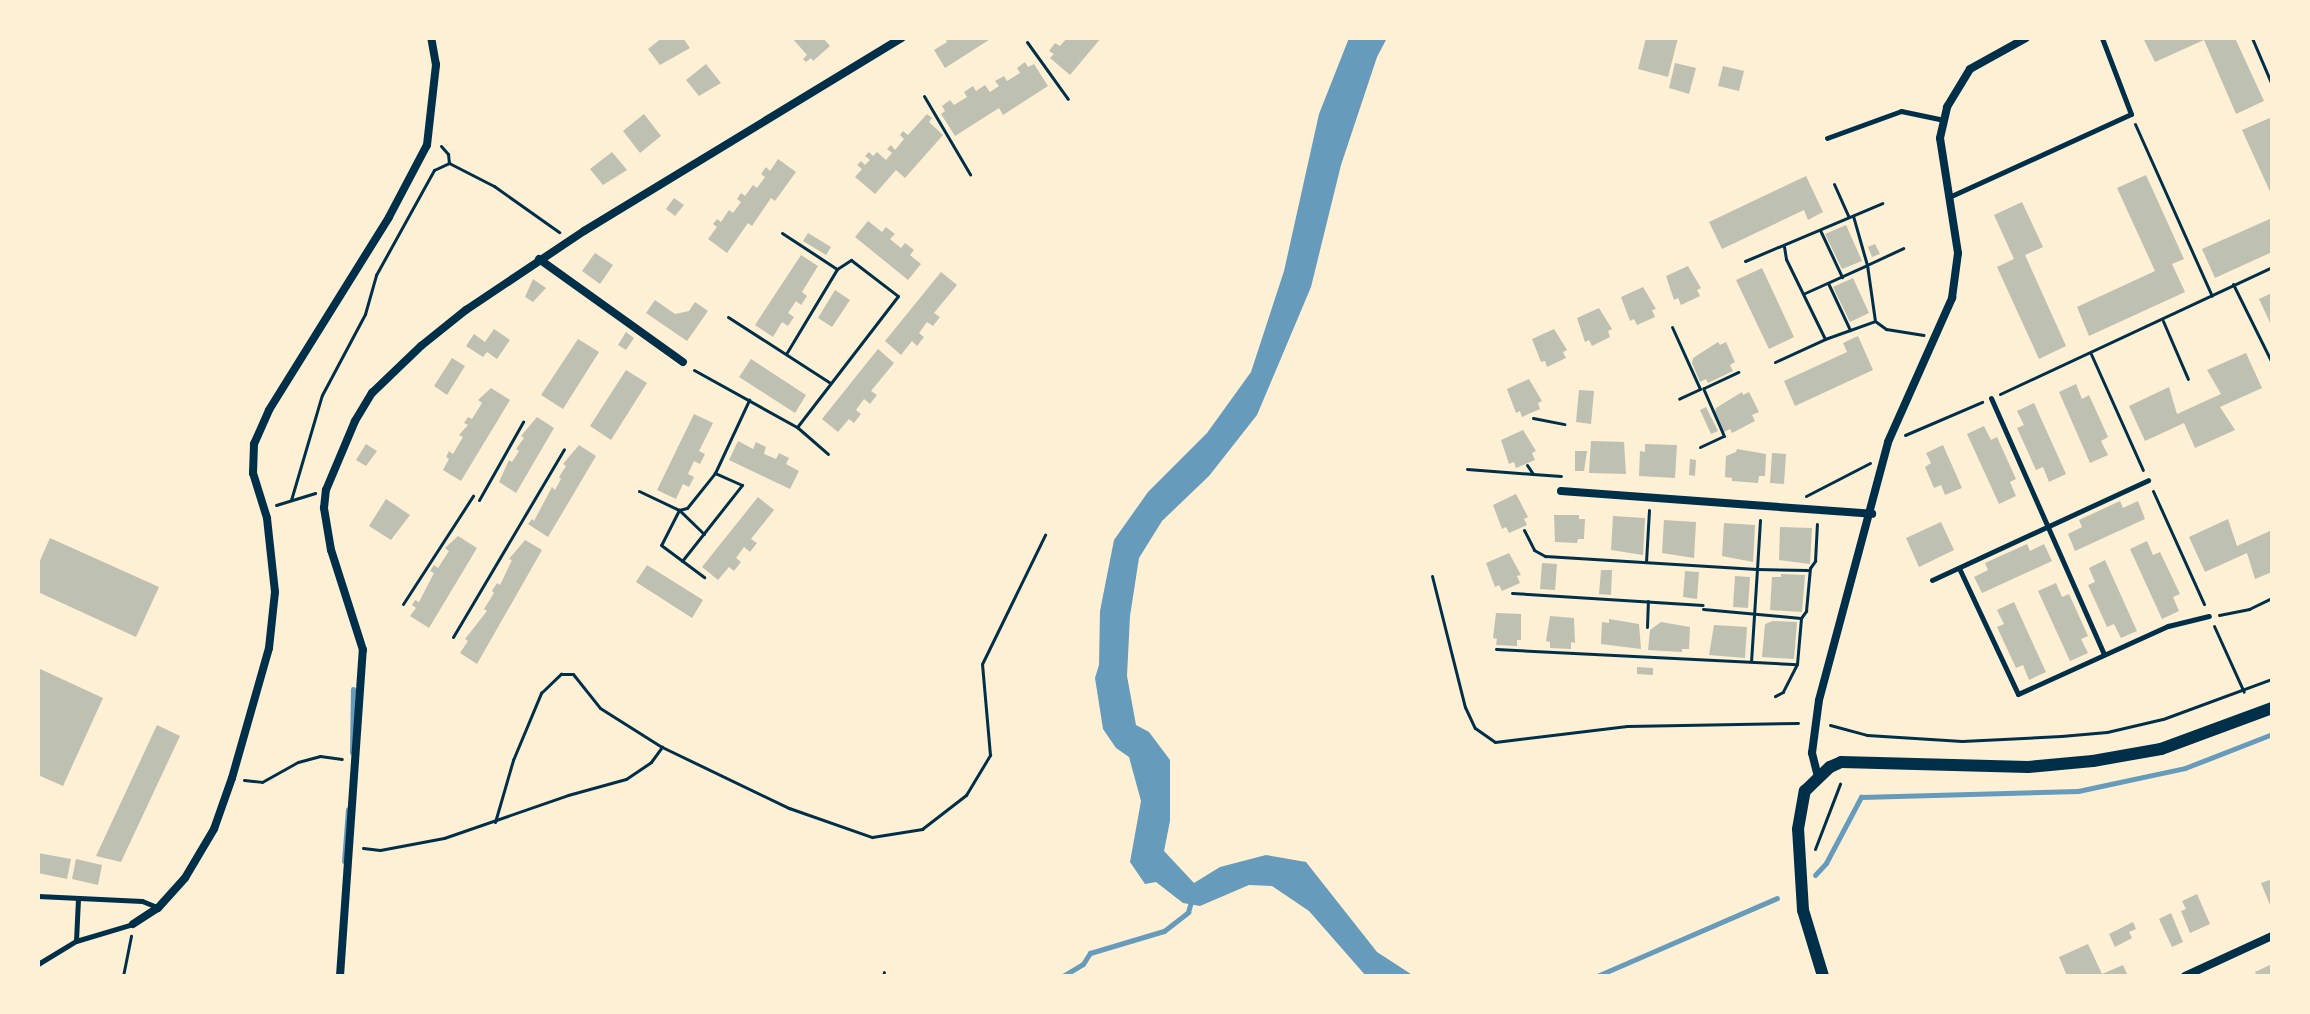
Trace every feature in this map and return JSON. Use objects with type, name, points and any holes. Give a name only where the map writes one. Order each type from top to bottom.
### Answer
[{"type":"street","points":[[133,924],[158,908],[185,878],[214,829],[232,778],[269,648],[275,592],[265,509],[253,473],[254,444],[269,410],[389,217],[427,145],[436,65],[431,38]]},
{"type":"street","points":[[340,976],[363,650],[331,550],[324,508],[326,490],[355,421],[372,393],[421,346],[539,259],[902,38]]},
{"type":"street","points":[[1818,777],[1812,753],[1819,700],[1872,514],[1888,442],[1952,298],[1958,253],[1941,153],[1944,120],[1951,97],[1970,69],[2026,38]]},
{"type":"street","points":[[539,259],[683,362]]},
{"type":"street","points":[[1561,491],[1872,514]]},
{"type":"street","points":[[1823,976],[1803,910],[1800,814],[1805,791],[1818,777],[1841,762],[2028,767],[2093,761],[2161,749],[2272,708]]},
{"type":"street","points":[[2188,975],[2272,936]]},
{"type":"lane","points":[[1948,197],[2131,114],[2102,38]]},
{"type":"lane","points":[[1827,138],[1901,111],[1944,120]]},
{"type":"lane","points":[[1991,398],[2104,654]]},
{"type":"lane","points":[[1932,580],[2148,480]]},
{"type":"lane","points":[[1959,568],[2018,694],[2168,626],[2209,616]]},
{"type":"lane","points":[[38,896],[142,901],[158,908]]},
{"type":"lane","points":[[76,941],[78,898]]},
{"type":"lane","points":[[38,964],[76,941],[133,924]]},
{"type":"path","points":[[2252,38],[2272,85]]},
{"type":"path","points":[[1027,42],[1068,99]]},
{"type":"path","points":[[924,96],[970,174]]},
{"type":"path","points":[[2131,114],[2212,296]]},
{"type":"path","points":[[291,500],[322,395],[365,314],[376,275],[434,170],[449,163],[494,186],[530,215],[562,234]]},
{"type":"path","points":[[1834,184],[1851,216],[1867,265],[1875,321],[1886,329],[1913,331],[1935,340]]},
{"type":"path","points":[[1745,261],[1882,203]]},
{"type":"path","points":[[1820,230],[1842,277]]},
{"type":"path","points":[[782,233],[837,269]]},
{"type":"path","points":[[1784,246],[1786,259],[1825,339]]},
{"type":"path","points":[[1805,293],[1903,248]]},
{"type":"path","points":[[786,354],[837,269],[851,260],[898,296],[797,427]]},
{"type":"path","points":[[1888,442],[2091,354],[2272,267]]},
{"type":"path","points":[[1828,283],[1850,330]]},
{"type":"path","points":[[2233,284],[2272,363]]},
{"type":"path","points":[[728,317],[830,382]]},
{"type":"path","points":[[1775,362],[1875,321]]},
{"type":"path","points":[[2163,321],[2188,379]]},
{"type":"path","points":[[1672,327],[1724,436],[1700,447]]},
{"type":"path","points":[[2091,354],[2244,692]]},
{"type":"path","points":[[694,370],[797,427],[828,454]]},
{"type":"path","points":[[1679,399],[1738,372]]},
{"type":"path","points":[[704,577],[661,545],[679,510],[687,508],[715,473],[749,400]]},
{"type":"path","points":[[1533,418],[1564,424]]},
{"type":"path","points":[[479,500],[523,422]]},
{"type":"path","points":[[453,637],[564,449]]},
{"type":"path","points":[[1786,506],[1885,457]]},
{"type":"path","points":[[1527,465],[1533,474]]},
{"type":"path","points":[[1467,469],[1561,476]]},
{"type":"path","points":[[682,561],[742,485],[715,473]]},
{"type":"path","points":[[265,509],[326,490]]},
{"type":"path","points":[[639,491],[679,510],[704,534]]},
{"type":"path","points":[[403,604],[473,496]]},
{"type":"path","points":[[1646,562],[1649,497]]},
{"type":"path","points":[[1751,662],[1761,504]]},
{"type":"path","points":[[1775,696],[1783,692],[1797,664],[1809,570],[1815,561],[1818,509]]},
{"type":"path","points":[[1524,530],[1534,550],[1545,556],[1809,570]]},
{"type":"path","points":[[495,822],[513,760],[541,693],[561,674],[573,674],[600,708],[662,747],[789,808],[872,837],[922,829],[966,795],[990,755],[982,664],[1045,535]]},
{"type":"path","points":[[1432,576],[1465,707],[1475,728],[1495,742],[1627,726],[1798,723]]},
{"type":"path","points":[[1512,593],[1648,601],[1801,618]]},
{"type":"path","points":[[2209,616],[2249,609],[2272,598]]},
{"type":"path","points":[[1647,627],[1648,601]]},
{"type":"path","points":[[1496,649],[1797,664]]},
{"type":"path","points":[[1830,725],[1867,735],[1962,741],[2107,732],[2163,719],[2244,692],[2272,679]]},
{"type":"path","points":[[351,847],[380,850],[411,845],[495,822],[568,795],[626,779],[651,762],[662,747]]},
{"type":"path","points":[[232,778],[262,782],[298,762],[320,756],[357,761]]},
{"type":"path","points":[[1800,882],[1840,784]]},
{"type":"path","points":[[123,976],[133,924]]},
{"type":"water","points":[[1349,38],[1387,38],[1377,57],[1341,165],[1311,287],[1257,415],[1209,476],[1162,521],[1139,558],[1130,616],[1127,676],[1136,725],[1149,732],[1170,760],[1170,821],[1164,851],[1194,883],[1220,867],[1266,855],[1306,862],[1377,952],[1414,976],[1366,976],[1309,911],[1272,886],[1249,885],[1200,906],[1183,903],[1156,882],[1145,884],[1130,862],[1141,801],[1129,757],[1116,748],[1103,729],[1095,678],[1099,665],[1100,611],[1114,540],[1148,492],[1207,433],[1251,372],[1284,271],[1319,114]]},
{"type":"building","points":[[662,38],[683,38],[690,48],[660,65],[648,49]]},
{"type":"building","points":[[792,38],[823,38],[830,46],[813,61],[811,58],[806,62],[803,59],[807,55]]},
{"type":"building","points":[[945,38],[992,38],[945,68],[934,50],[947,42]]},
{"type":"building","points":[[1067,38],[1101,38],[1070,75],[1050,58],[1054,54],[1049,51],[1055,43],[1060,46]]},
{"type":"building","points":[[1646,38],[1678,38],[1668,77],[1638,69]]},
{"type":"building","points":[[2143,38],[2235,38],[2264,101],[2236,114],[2204,40],[2155,62]]},
{"type":"building","points":[[1025,62],[1028,67],[1034,64],[1048,86],[1003,115],[999,108],[955,136],[941,114],[945,111],[942,106],[950,100],[954,105],[967,97],[964,92],[973,86],[976,91],[985,85],[990,92],[999,86],[995,81],[1004,76],[1007,81],[1020,73],[1017,68]]},
{"type":"building","points":[[1675,63],[1696,68],[1689,94],[1669,88]]},
{"type":"building","points":[[706,64],[721,83],[699,96],[686,80]]},
{"type":"building","points":[[1723,66],[1744,71],[1739,91],[1718,86]]},
{"type":"building","points":[[644,114],[661,136],[640,153],[623,131]]},
{"type":"building","points":[[927,114],[932,118],[929,122],[943,135],[905,178],[896,170],[875,194],[855,177],[862,169],[857,165],[861,161],[865,165],[870,160],[865,156],[869,152],[873,156],[877,152],[886,160],[892,153],[887,149],[891,145],[895,150],[904,139],[900,135],[903,131],[908,135]]},
{"type":"building","points":[[2272,117],[2272,196],[2242,130]]},
{"type":"building","points":[[612,152],[627,170],[603,185],[590,169]]},
{"type":"building","points":[[778,159],[796,172],[775,201],[771,198],[752,226],[748,223],[727,253],[708,239],[717,227],[713,224],[717,219],[721,222],[729,210],[733,213],[741,202],[737,199],[741,193],[745,196],[753,185],[757,188],[765,177],[761,174],[766,167],[770,171]]},
{"type":"building","points":[[2146,175],[2184,259],[2172,264],[2185,292],[2089,336],[2077,307],[2155,271],[2117,188]]},
{"type":"building","points":[[1806,176],[1823,212],[1808,220],[1804,210],[1722,249],[1709,222]]},
{"type":"building","points":[[674,198],[684,205],[675,216],[666,209]]},
{"type":"building","points":[[2022,202],[2043,247],[2025,255],[2066,346],[2039,359],[1997,267],[2014,259],[1994,215]]},
{"type":"building","points":[[2272,218],[2272,252],[2215,278],[2202,249]]},
{"type":"building","points":[[868,221],[882,232],[886,227],[895,234],[890,239],[901,248],[905,243],[914,250],[910,255],[921,264],[908,280],[855,237]]},
{"type":"building","points":[[1846,225],[1862,261],[1842,269],[1825,234]]},
{"type":"building","points":[[808,233],[831,247],[826,255],[803,241]]},
{"type":"building","points":[[1875,244],[1880,254],[1872,257],[1868,247]]},
{"type":"building","points":[[595,253],[613,265],[600,284],[582,271]]},
{"type":"building","points":[[801,255],[818,266],[802,292],[807,296],[801,305],[796,301],[788,313],[794,317],[788,326],[782,322],[773,337],[755,325]]},
{"type":"building","points":[[1688,266],[1701,288],[1697,290],[1700,296],[1681,305],[1678,298],[1674,300],[1666,276]]},
{"type":"building","points":[[1762,268],[1794,337],[1769,349],[1736,280]]},
{"type":"building","points":[[941,272],[957,285],[934,313],[940,317],[933,326],[927,322],[919,333],[924,337],[917,346],[912,341],[901,355],[885,341]]},
{"type":"building","points":[[1853,278],[1869,313],[1850,322],[1833,287]]},
{"type":"building","points":[[533,279],[546,288],[533,302],[525,297]]},
{"type":"building","points":[[1643,287],[1656,309],[1652,310],[1655,317],[1637,325],[1634,319],[1630,321],[1621,297]]},
{"type":"building","points":[[835,290],[850,300],[832,327],[818,318]]},
{"type":"building","points":[[2272,293],[2272,327],[2259,299]]},
{"type":"building","points":[[655,300],[675,314],[689,311],[695,302],[708,311],[687,341],[646,313]]},
{"type":"building","points":[[1599,308],[1612,329],[1608,331],[1610,337],[1592,346],[1589,340],[1585,342],[1577,318]]},
{"type":"building","points":[[494,329],[510,340],[497,359],[487,352],[483,357],[466,346],[474,334],[485,342]]},
{"type":"building","points":[[1554,329],[1567,350],[1563,352],[1566,358],[1547,367],[1545,361],[1541,362],[1532,339]]},
{"type":"building","points":[[626,332],[634,338],[626,350],[618,345]]},
{"type":"building","points":[[1858,336],[1873,370],[1795,406],[1784,381],[1847,352],[1843,343]]},
{"type":"building","points":[[578,339],[599,352],[563,409],[541,395]]},
{"type":"building","points":[[1718,342],[1720,345],[1726,342],[1735,362],[1730,365],[1733,371],[1708,383],[1706,379],[1700,382],[1693,358]]},
{"type":"building","points":[[878,349],[894,363],[871,391],[877,395],[870,404],[864,399],[856,410],[861,414],[854,423],[849,419],[838,432],[822,419]]},
{"type":"building","points":[[2246,353],[2262,388],[2220,407],[2235,430],[2195,448],[2184,423],[2145,441],[2129,406],[2169,387],[2177,414],[2221,394],[2207,370]]},
{"type":"building","points":[[452,358],[465,366],[447,395],[434,386]]},
{"type":"building","points":[[751,359],[806,395],[795,413],[739,377]]},
{"type":"building","points":[[626,370],[647,383],[611,440],[590,426]]},
{"type":"building","points":[[1529,379],[1542,401],[1538,403],[1540,409],[1522,417],[1520,411],[1516,413],[1507,389]]},
{"type":"building","points":[[2076,384],[2082,399],[2089,395],[2108,437],[2101,441],[2108,455],[2090,463],[2059,392]]},
{"type":"building","points":[[491,388],[510,400],[461,481],[443,470],[449,459],[446,457],[449,451],[453,454],[463,437],[459,435],[468,425],[464,423],[468,417],[472,419],[482,403],[478,400]]},
{"type":"building","points":[[1579,390],[1594,391],[1591,424],[1576,422]]},
{"type":"building","points":[[1742,392],[1743,395],[1749,392],[1759,412],[1752,415],[1755,421],[1732,433],[1730,429],[1724,432],[1715,413],[1716,408]]},
{"type":"building","points":[[2034,403],[2066,474],[2049,482],[2043,467],[2036,470],[2017,428],[2024,425],[2017,411]]},
{"type":"building","points":[[1706,407],[1718,431],[1711,434],[1700,410]]},
{"type":"building","points":[[694,414],[713,423],[699,451],[705,454],[700,464],[694,461],[688,474],[694,477],[689,487],[683,484],[676,499],[657,490]]},
{"type":"building","points":[[537,417],[554,428],[516,493],[499,482],[509,460],[512,462],[519,451],[516,449],[524,438],[521,436]]},
{"type":"building","points":[[1984,426],[1991,440],[1997,437],[2016,479],[2010,482],[2016,496],[1999,504],[1967,434]]},
{"type":"building","points":[[1523,430],[1536,451],[1532,453],[1535,460],[1516,468],[1514,462],[1509,464],[1501,440]]},
{"type":"building","points":[[738,441],[753,449],[756,442],[766,447],[764,454],[776,459],[779,453],[789,458],[786,464],[799,471],[790,489],[729,460]]},
{"type":"building","points":[[1591,441],[1624,442],[1626,474],[1589,473]]},
{"type":"building","points":[[366,444],[377,451],[366,466],[356,460]]},
{"type":"building","points":[[1645,444],[1677,445],[1675,478],[1639,476],[1640,451],[1645,452]]},
{"type":"building","points":[[579,445],[596,456],[548,537],[528,524],[532,519],[534,521],[552,487],[555,490],[566,466],[563,464]]},
{"type":"building","points":[[1943,445],[1962,488],[1945,495],[1941,485],[1934,488],[1925,467],[1931,463],[1926,453]]},
{"type":"building","points":[[1737,449],[1766,454],[1765,476],[1759,476],[1758,483],[1732,481],[1732,478],[1725,477],[1726,456]]},
{"type":"building","points":[[1575,451],[1587,451],[1584,471],[1575,471]]},
{"type":"building","points":[[1772,453],[1786,454],[1784,484],[1770,483]]},
{"type":"building","points":[[1690,459],[1696,460],[1695,476],[1689,475]]},
{"type":"building","points":[[1516,494],[1528,517],[1524,519],[1527,525],[1509,533],[1506,527],[1502,529],[1493,505]]},
{"type":"building","points":[[758,497],[774,510],[751,539],[757,543],[750,552],[744,547],[736,558],[741,562],[734,571],[729,567],[718,580],[702,567]]},
{"type":"building","points":[[386,499],[410,515],[391,540],[369,526]]},
{"type":"building","points":[[2120,501],[2123,508],[2138,501],[2145,519],[2075,551],[2068,534],[2082,527],[2079,520]]},
{"type":"building","points":[[1554,515],[1579,515],[1579,519],[1585,519],[1584,539],[1578,539],[1577,543],[1555,542]]},
{"type":"building","points":[[1613,516],[1645,518],[1643,555],[1611,550]]},
{"type":"building","points":[[2228,519],[2237,546],[2272,530],[2272,572],[2255,579],[2247,553],[2205,572],[2189,537]]},
{"type":"building","points":[[1664,520],[1696,522],[1694,558],[1662,553]]},
{"type":"building","points":[[1941,522],[1954,550],[1919,567],[1906,538]]},
{"type":"building","points":[[1724,523],[1755,525],[1753,562],[1722,556]]},
{"type":"building","points":[[1780,527],[1812,528],[1810,564],[1779,560]]},
{"type":"building","points":[[458,536],[477,548],[429,628],[410,616],[416,608],[412,605],[415,600],[419,602],[434,573],[430,571],[434,565],[438,568],[449,551],[445,548]]},
{"type":"building","points":[[50,538],[159,587],[136,637],[38,592],[38,565]]},
{"type":"building","points":[[525,540],[542,550],[477,664],[460,653],[468,641],[465,639],[487,611],[484,609],[497,583],[500,585],[512,560],[509,559]]},
{"type":"building","points":[[2147,541],[2153,555],[2160,552],[2180,594],[2173,597],[2179,611],[2162,619],[2130,549]]},
{"type":"building","points":[[2027,544],[2030,551],[2044,544],[2052,561],[1982,593],[1974,577],[1988,570],[1985,563]]},
{"type":"building","points":[[1509,553],[1521,575],[1517,576],[1520,583],[1502,591],[1499,585],[1495,587],[1486,563]]},
{"type":"building","points":[[2105,560],[2137,631],[2121,638],[2114,624],[2107,627],[2088,585],[2095,582],[2089,568]]},
{"type":"building","points":[[1542,563],[1557,564],[1555,590],[1540,589]]},
{"type":"building","points":[[647,565],[703,600],[692,618],[636,582]]},
{"type":"building","points":[[1601,570],[1612,570],[1611,595],[1599,594]]},
{"type":"building","points":[[1685,571],[1699,572],[1697,599],[1683,597]]},
{"type":"building","points":[[1781,574],[1805,575],[1802,612],[1770,610],[1772,577],[1781,577]]},
{"type":"building","points":[[1735,576],[1750,577],[1748,608],[1733,607]]},
{"type":"building","points":[[2056,583],[2062,597],[2069,594],[2088,636],[2081,639],[2088,653],[2070,661],[2038,591]]},
{"type":"building","points":[[2014,602],[2046,672],[2029,680],[2023,665],[2016,668],[1997,627],[2004,624],[1997,610]]},
{"type":"building","points":[[1496,613],[1521,614],[1521,640],[1517,640],[1517,646],[1496,645],[1497,639],[1493,638]]},
{"type":"building","points":[[1550,616],[1574,618],[1575,643],[1571,642],[1571,649],[1550,648],[1550,642],[1546,641]]},
{"type":"building","points":[[1609,619],[1639,624],[1641,649],[1601,644],[1602,622],[1609,623]]},
{"type":"building","points":[[1773,621],[1797,622],[1794,659],[1762,657],[1765,624]]},
{"type":"building","points":[[1661,622],[1690,627],[1689,649],[1682,649],[1682,652],[1648,650],[1650,630]]},
{"type":"building","points":[[1714,625],[1747,627],[1745,658],[1709,655]]},
{"type":"building","points":[[1637,667],[1653,668],[1653,675],[1637,674]]},
{"type":"building","points":[[38,668],[103,698],[63,786],[38,775]]},
{"type":"building","points":[[157,725],[180,736],[121,862],[96,856]]},
{"type":"building","points":[[38,853],[71,859],[67,879],[38,873]]},
{"type":"building","points":[[76,859],[102,865],[98,885],[72,879]]},
{"type":"building","points":[[2270,880],[2272,884],[2272,910],[2261,883]]},
{"type":"building","points":[[2197,894],[2210,924],[2190,933],[2181,911],[2186,909],[2182,901]]},
{"type":"building","points":[[2171,913],[2183,942],[2172,947],[2159,919]]},
{"type":"building","points":[[2133,922],[2136,929],[2129,932],[2132,938],[2115,947],[2109,934]]},
{"type":"building","points":[[2088,944],[2102,974],[2123,965],[2128,976],[2067,976],[2059,957]]},
{"type":"building","points":[[2272,964],[2272,976],[2257,976],[2255,972]]},
{"type":"waterway","points":[[352,752],[353,689]]},
{"type":"waterway","points":[[1815,875],[1826,863],[1861,797],[2078,791],[2185,768],[2272,734]]},
{"type":"waterway","points":[[344,861],[348,809]]},
{"type":"waterway","points":[[1063,976],[1083,964],[1090,953],[1164,931],[1188,912],[1192,898]]},
{"type":"waterway","points":[[1597,976],[1777,898]]}]
